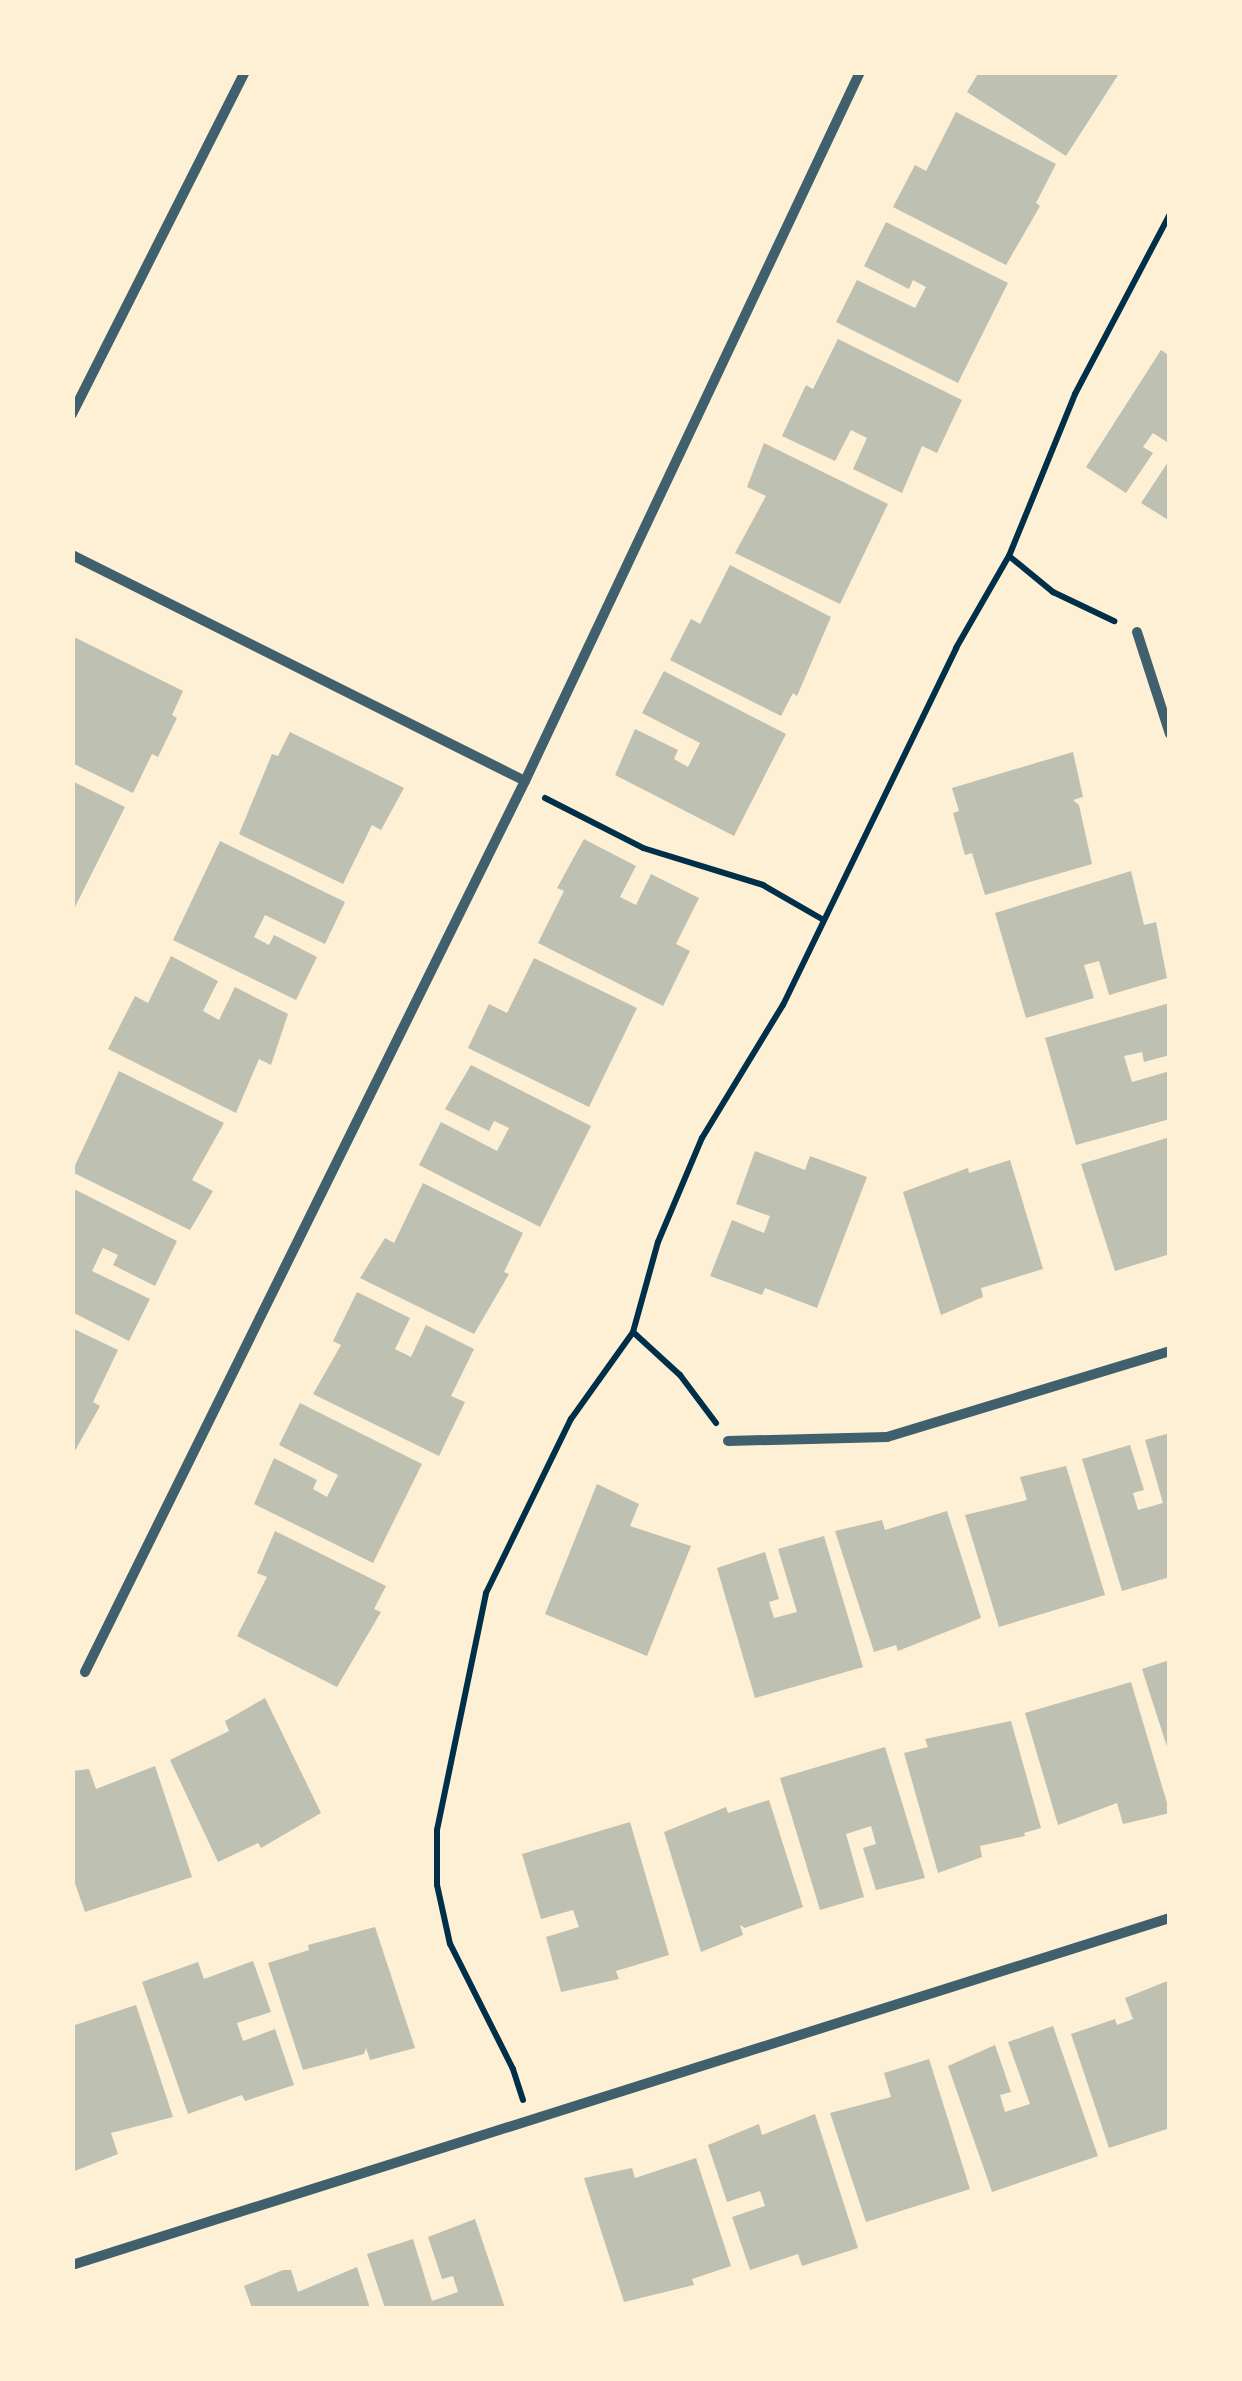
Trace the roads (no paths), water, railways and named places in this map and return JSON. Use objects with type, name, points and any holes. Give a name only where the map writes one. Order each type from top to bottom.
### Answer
[{"type":"street","points":[[72,414],[246,72]]},
{"type":"street","points":[[85,1672],[525,781],[860,72]]},
{"type":"street","points":[[72,555],[525,781]]},
{"type":"street","points":[[1138,632],[1170,734]]},
{"type":"street","points":[[728,1441],[887,1437],[1170,1352]]},
{"type":"street","points":[[72,2265],[1170,1918]]}]
